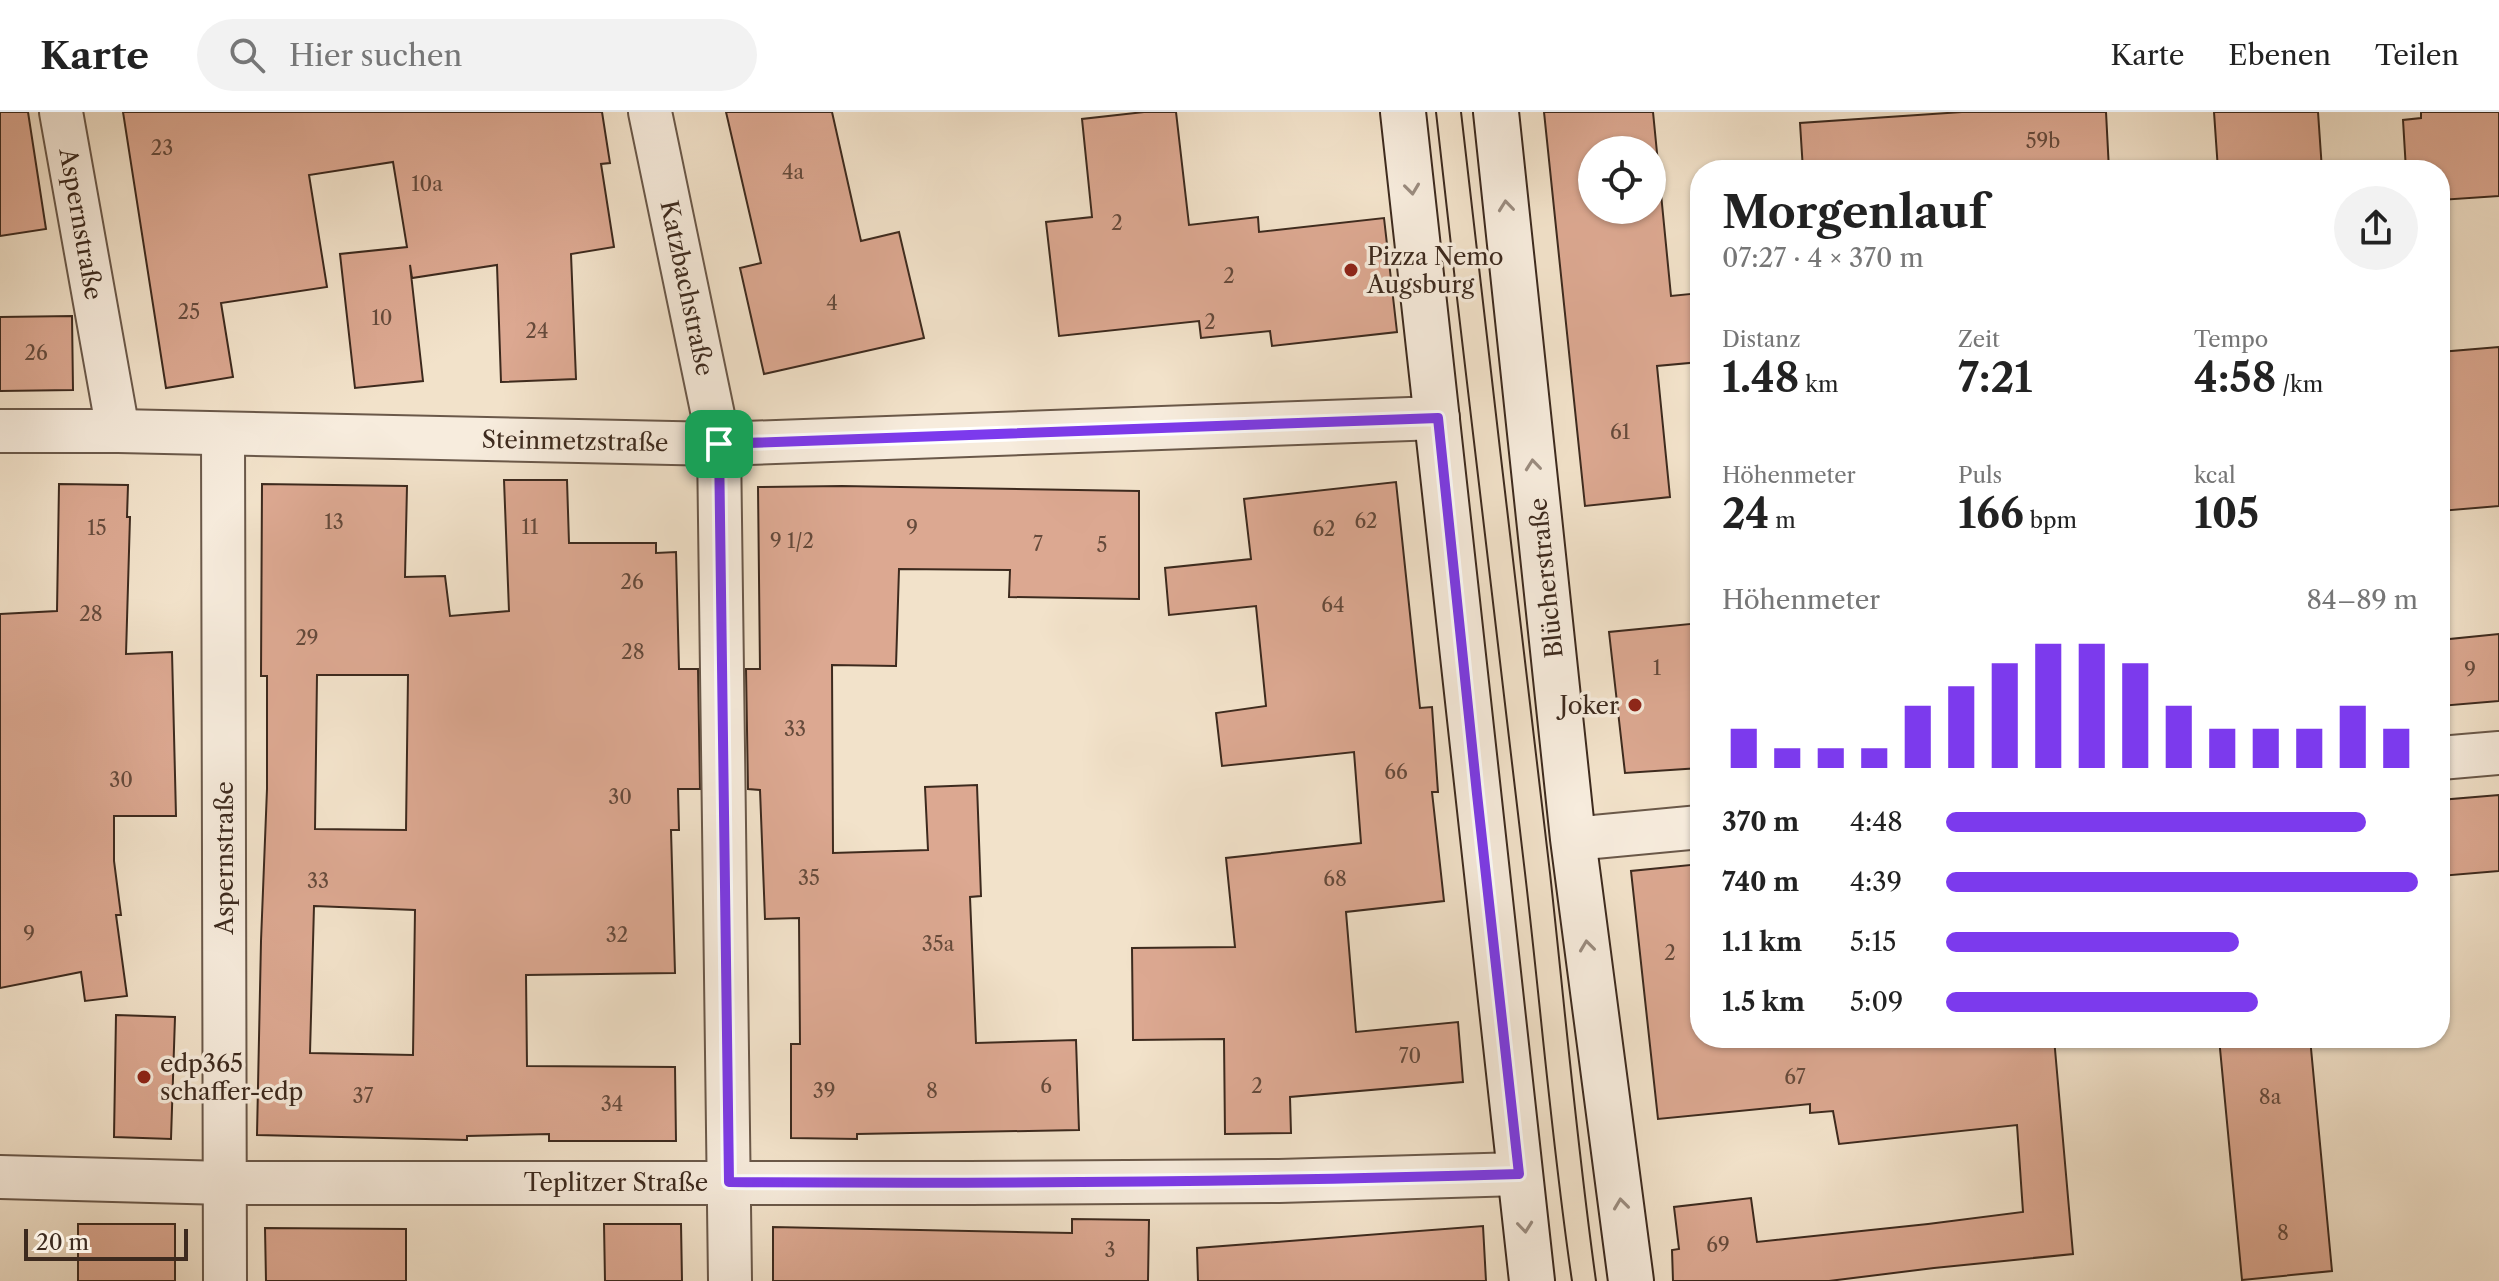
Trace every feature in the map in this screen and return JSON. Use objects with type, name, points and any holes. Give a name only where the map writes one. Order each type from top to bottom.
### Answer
[{"type":"street","name":"Aspernstraße","points":[[61,112],[118,431]]},
{"type":"street","name":"Katzbachstraße","points":[[650,112],[719,444],[730,1281]]},
{"type":"street","points":[[1403,112],[1532,1281]]},
{"type":"street","name":"Blücherstraße","points":[[1496,112],[1573,839],[1631,1281]]},
{"type":"street","name":"Steinmetzstraße","points":[[0,431],[719,444],[1438,418]]},
{"type":"street","name":"Aspernstraße","points":[[223,435],[225,1281]]},
{"type":"street","points":[[2450,757],[2499,753]]},
{"type":"street","points":[[1573,839],[1690,828]]},
{"type":"street","name":"Teplitzer Straße","points":[[0,1177],[225,1183],[969,1183],[1239,1181],[1519,1174]]},
{"type":"building","points":[[0,112],[28,112],[46,229],[0,236]]},
{"type":"building","points":[[123,112],[602,112],[610,163],[601,164],[614,247],[571,254],[576,379],[501,382],[497,265],[412,278],[410,265],[423,381],[355,388],[340,254],[407,247],[393,162],[309,175],[327,287],[221,303],[233,377],[166,388]]},
{"type":"building","points":[[726,112],[832,112],[861,241],[899,232],[924,338],[764,374],[740,268],[761,263]]},
{"type":"building","points":[[1176,112],[1189,225],[1258,217],[1259,232],[1384,218],[1397,332],[1272,346],[1270,331],[1201,338],[1199,321],[1059,336],[1046,222],[1092,217],[1082,119]]},
{"type":"building","points":[[1544,112],[1653,112],[1655,136],[1578,136],[1578,224],[1664,224],[1671,296],[1690,294],[1690,363],[1657,366],[1670,497],[1585,506]]},
{"type":"building","points":[[1962,112],[2106,112],[2108,160],[1802,160],[1800,123]]},
{"type":"building","points":[[2214,112],[2318,112],[2321,160],[2217,160]]},
{"type":"building","points":[[2421,112],[2499,112],[2499,196],[2450,199],[2450,160],[2405,160],[2403,120],[2421,118]]},
{"type":"building","points":[[72,316],[73,390],[0,391],[0,317]]},
{"type":"building","points":[[2499,347],[2499,506],[2450,510],[2450,351]]},
{"type":"building","points":[[504,480],[567,480],[569,543],[656,543],[656,553],[676,552],[679,669],[698,669],[700,789],[678,789],[679,830],[671,830],[675,973],[526,975],[527,1066],[675,1067],[676,1141],[549,1141],[549,1134],[467,1136],[467,1140],[257,1135],[267,789],[267,676],[261,676],[262,484],[407,486],[405,577],[445,576],[450,616],[509,611]],"holes":[[[317,675],[408,675],[406,830],[315,829]],[[314,906],[415,910],[413,1055],[310,1053]]]},
{"type":"building","points":[[1396,482],[1420,708],[1432,707],[1438,792],[1432,792],[1444,901],[1346,912],[1356,1032],[1458,1022],[1463,1082],[1290,1097],[1291,1133],[1225,1134],[1224,1039],[1133,1040],[1132,948],[1235,947],[1226,858],[1361,843],[1354,752],[1222,766],[1216,713],[1266,706],[1256,606],[1169,615],[1165,568],[1251,559],[1244,499]]},
{"type":"building","points":[[59,484],[128,485],[126,654],[172,652],[176,816],[114,816],[114,861],[121,915],[116,915],[127,996],[85,1001],[81,972],[0,988],[0,614],[57,611]]},
{"type":"building","points":[[758,487],[1139,491],[1139,599],[1009,597],[1010,570],[899,569],[896,666],[832,665],[833,853],[928,850],[925,787],[977,785],[981,896],[970,897],[976,1043],[1076,1040],[1079,1130],[857,1134],[857,1139],[791,1138],[791,1044],[800,1044],[799,918],[765,919],[760,790],[748,789],[746,669],[760,669]]},
{"type":"building","points":[[1690,624],[1690,769],[1625,773],[1609,632]]},
{"type":"building","points":[[2499,634],[2499,701],[2450,705],[2450,639]]},
{"type":"building","points":[[2499,795],[2499,871],[2450,875],[2450,799]]},
{"type":"building","points":[[1690,865],[1690,1048],[2055,1048],[2073,1254],[1829,1281],[1673,1281],[1672,1250],[1679,1249],[1674,1207],[1751,1198],[1757,1242],[2023,1212],[2017,1125],[1839,1144],[1833,1111],[1810,1113],[1810,1104],[1658,1119],[1631,871]]},
{"type":"building","name":"edp365 schaffer-edp","points":[[116,1015],[175,1017],[171,1139],[114,1137]]},
{"type":"building","points":[[2220,1048],[2311,1048],[2332,1271],[2242,1280]]},
{"type":"building","points":[[1072,1219],[1149,1220],[1148,1281],[773,1281],[773,1227],[1072,1233]]},
{"type":"building","points":[[78,1224],[175,1224],[175,1281],[78,1281]]},
{"type":"building","points":[[604,1224],[681,1224],[682,1281],[605,1281]]},
{"type":"building","points":[[1483,1226],[1486,1281],[1198,1281],[1197,1248]]},
{"type":"building","points":[[265,1228],[406,1229],[406,1281],[266,1281]]},
{"type":"tram line","points":[[1436,112],[1572,1281]]},
{"type":"tram line","points":[[1461,112],[1596,1281]]},
{"type":"place","name":"Pizza Nemo Augsburg","points":[[1351,270]]},
{"type":"place","name":"Joker","points":[[1635,705]]},
{"type":"place","name":"edp365 schaffer-edp","points":[[144,1077]]},
{"type":"route","points":[[1438,418],[1519,1174],[1279,1181],[729,1182],[719,444],[1438,418]]}]
